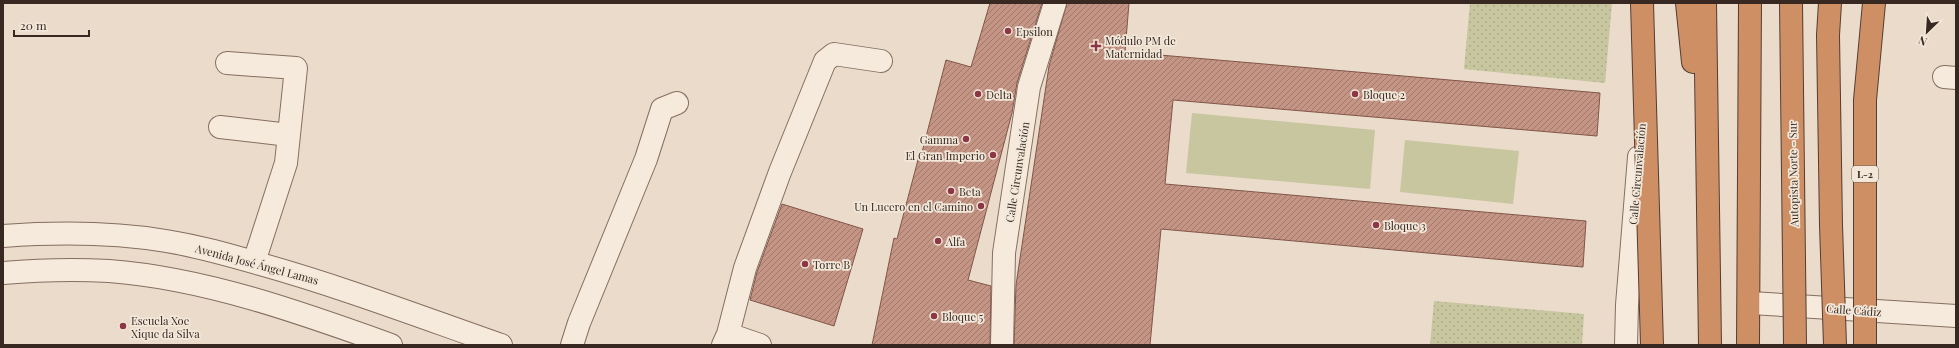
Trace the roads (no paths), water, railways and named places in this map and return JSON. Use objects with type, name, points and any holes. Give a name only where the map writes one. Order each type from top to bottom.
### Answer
[{"type":"highway","points":[[1643,3],[1649,167],[1652,345]]},
{"type":"highway","points":[[1687,3],[1709,232]]},
{"type":"highway","points":[[1705,3],[1710,345]]},
{"type":"highway","points":[[1748,345],[1750,3]]},
{"type":"highway","name":"Autopista Norte - Sur","points":[[1791,3],[1795,345]]},
{"type":"highway","points":[[1830,3],[1828,35],[1831,225],[1835,307],[1835,345]]},
{"type":"highway","name":"L-2","points":[[1865,345],[1865,100],[1874,3]]},
{"type":"street","name":"Calle Circunvalación","points":[[1002,345],[1004,253],[1029,87],[1055,3]]},
{"type":"street","name":"Calle Circunvalación","points":[[1626,345],[1626,305],[1646,73],[1643,3]]},
{"type":"street","points":[[760,345],[726,339],[745,268],[758,231],[824,61],[834,54],[881,61]]},
{"type":"street","points":[[227,63],[296,68],[286,163],[254,262]]},
{"type":"street","points":[[572,345],[579,323],[646,159],[662,109],[677,103]]},
{"type":"street","points":[[220,127],[289,135]]},
{"type":"street","name":"Avenida José Ángel Lamas","points":[[3,236],[46,232],[112,234],[167,241],[254,262],[371,299],[501,345]]},
{"type":"street","points":[[3,273],[46,270],[110,271],[161,278],[213,289],[288,310],[391,345]]},
{"type":"street","name":"Calle Cádiz","points":[[1751,303],[1956,316]]},
{"type":"place","name":"Epsilon","points":[[1008,31]]},
{"type":"place","name":"Módulo PM de Maternidad","points":[[1096,46]]},
{"type":"place","name":"Delta","points":[[978,94]]},
{"type":"place","name":"Bloque 2","points":[[1355,94]]},
{"type":"place","name":"Gamma","points":[[966,139]]},
{"type":"place","name":"El Gran Imperio","points":[[993,155]]},
{"type":"place","name":"Beta","points":[[951,191]]},
{"type":"place","name":"Un Lucero en el Camino","points":[[981,206]]},
{"type":"place","name":"Bloque 3","points":[[1376,225]]},
{"type":"place","name":"Alfa","points":[[938,241]]},
{"type":"place","name":"Torre B","points":[[805,264]]},
{"type":"place","name":"Bloque 5","points":[[934,316]]},
{"type":"place","name":"Escuela Xoe Xique da Silva","points":[[123,326]]}]
